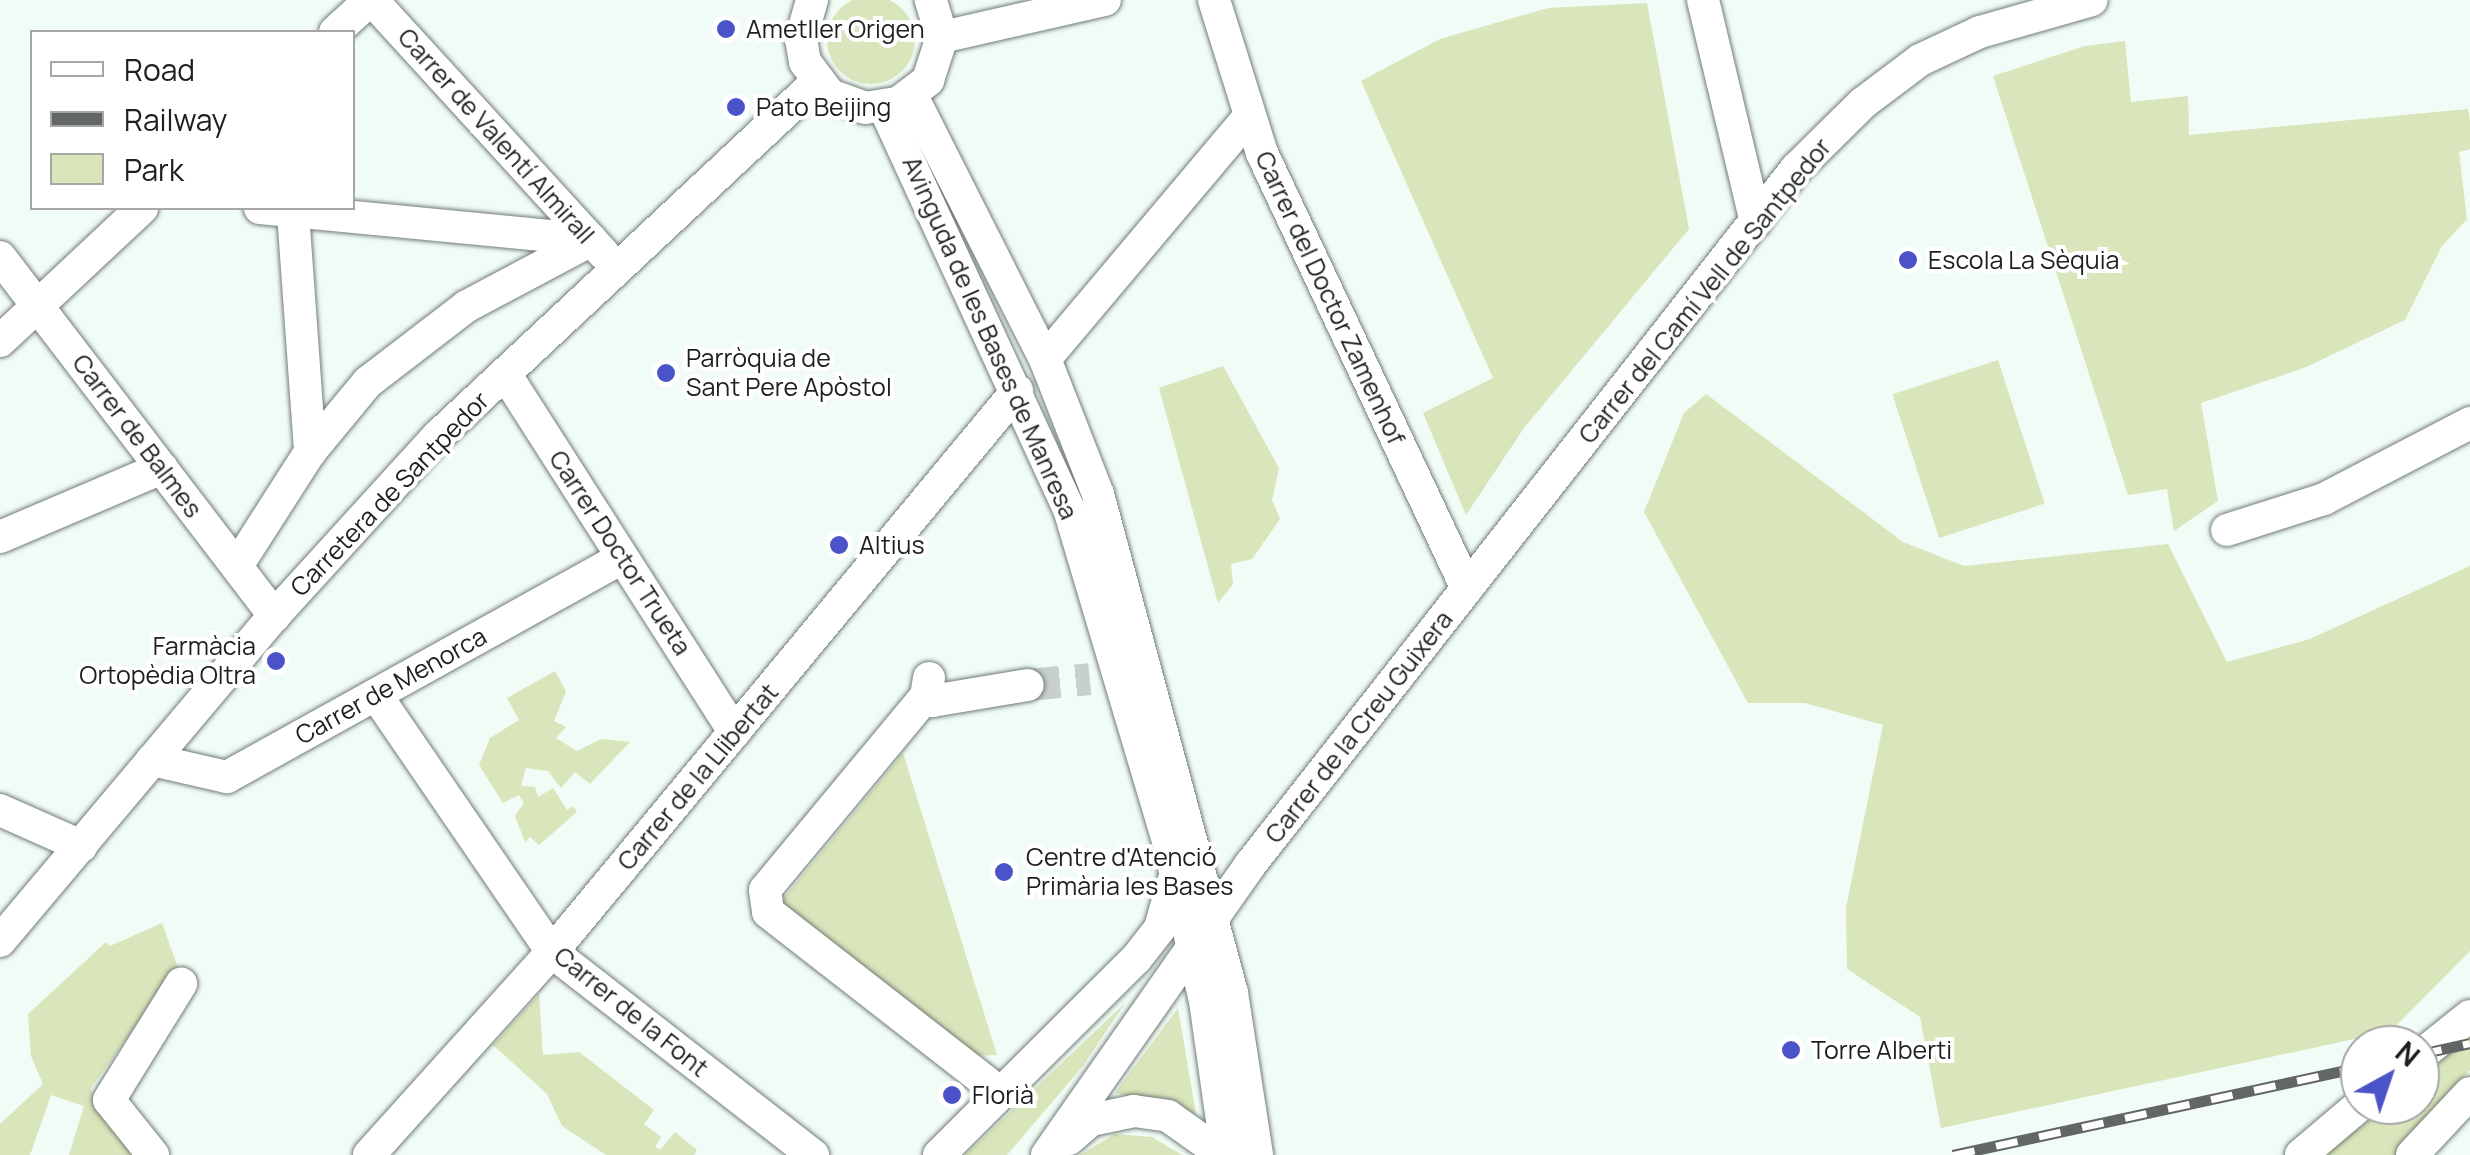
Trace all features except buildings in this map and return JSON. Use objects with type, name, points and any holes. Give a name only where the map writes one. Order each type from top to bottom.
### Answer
[{"type":"street","points":[[337,30],[371,0]]},
{"type":"street","name":"Carrer de Valentí Almirall","points":[[371,0],[620,272]]},
{"type":"street","points":[[812,0],[801,39],[817,82],[847,104],[898,101],[928,80],[942,37],[931,0]]},
{"type":"street","points":[[942,37],[1106,0]]},
{"type":"street","name":"Carrer del Doctor Zamenhof","points":[[1214,0],[1248,118],[1467,588]]},
{"type":"street","points":[[1703,0],[1756,222]]},
{"type":"street","name":"Carrer del Camí Vell de Santpedor","points":[[1467,588],[1756,222],[1863,102],[1920,60],[1980,32],[2092,0]]},
{"type":"street","name":"Carretera de Santpedor","points":[[0,941],[274,616],[437,437],[620,272],[817,82]]},
{"type":"street","name":"Avinguda de les Bases de Manresa","points":[[898,101],[1045,359],[1098,494],[1232,993],[1257,1155]]},
{"type":"street","name":"Avinguda de les Bases de Manresa","points":[[898,101],[1069,510],[1104,677],[1174,873],[1192,948],[1225,1155]]},
{"type":"street","points":[[1045,359],[1248,118]]},
{"type":"street","points":[[0,341],[140,210]]},
{"type":"street","points":[[310,452],[276,210],[591,240]]},
{"type":"street","points":[[237,566],[310,452],[368,382],[467,306],[591,240]]},
{"type":"street","name":"Carrer de Balmes","points":[[0,258],[274,616]]},
{"type":"street","name":"Carrer Doctor Trueta","points":[[506,375],[734,732]]},
{"type":"street","name":"Carrer de la Llibertat","points":[[370,1155],[552,952],[734,732],[852,598],[1016,390]]},
{"type":"street","points":[[2227,530],[2324,498],[2470,423]]},
{"type":"street","points":[[0,538],[162,468]]},
{"type":"street","name":"Carrer de Menorca","points":[[152,760],[227,777],[622,558]]},
{"type":"street","name":"Carrer de la Creu Guixera","points":[[1048,1155],[1250,865],[1467,588]]},
{"type":"street","points":[[998,1091],[768,912],[765,890],[928,685],[932,701],[1028,684]]},
{"type":"street","name":"Carrer de la Font","points":[[376,695],[552,952],[813,1155]]},
{"type":"street","points":[[0,810],[80,846]]},
{"type":"street","points":[[939,1155],[998,1091],[1136,959],[1160,928],[1174,873]]},
{"type":"street","points":[[153,1155],[109,1100],[181,984]]},
{"type":"street","points":[[2440,1040],[2470,1016]]},
{"type":"street","points":[[2412,1155],[2470,1094]]},
{"type":"street","points":[[1048,1155],[1091,1120],[1134,1111],[1168,1116],[1225,1155]]},
{"type":"street","points":[[2301,1155],[2340,1122]]},
{"type":"green space","points":[[854,-1],[888,-1],[908,16],[914,31],[912,57],[888,81],[854,81],[830,57],[830,23]]},
{"type":"green space","points":[[1647,3],[1689,229],[1524,428],[1466,515],[1423,413],[1493,378],[1361,81],[1440,39],[1548,8]]},
{"type":"green space","points":[[2125,41],[2131,102],[2188,96],[2189,135],[2468,109],[2470,120],[2470,149],[2459,152],[2467,219],[2442,246],[2405,320],[2304,368],[2201,403],[2218,501],[2174,531],[2167,489],[2128,495],[1993,76],[2085,46]]},
{"type":"green space","points":[[1998,360],[2045,504],[1939,538],[1892,394]]},
{"type":"green space","points":[[1223,366],[1279,468],[1272,500],[1280,519],[1252,559],[1231,564],[1233,584],[1218,603],[1159,388]]},
{"type":"green space","points":[[1706,394],[1903,542],[1964,566],[2168,544],[2227,662],[2310,639],[2470,566],[2470,951],[2397,1025],[2340,1025],[2340,1042],[1941,1128],[1920,1017],[1847,969],[1846,908],[1883,725],[1805,703],[1748,703],[1644,512],[1684,413]]},
{"type":"green space","points":[[555,671],[566,691],[554,721],[566,727],[556,738],[577,751],[601,739],[630,742],[590,784],[575,772],[561,788],[548,771],[526,768],[521,786],[535,787],[538,797],[553,788],[567,810],[573,806],[577,812],[539,845],[530,837],[525,842],[515,816],[524,803],[519,795],[503,803],[479,765],[490,738],[519,720],[507,698]]},
{"type":"green space","points":[[903,753],[997,1055],[969,1056],[778,905]]},
{"type":"green space","points":[[162,923],[178,968],[91,1088],[95,1107],[135,1155],[69,1155],[84,1106],[51,1095],[30,1155],[0,1155],[0,1124],[43,1084],[31,1056],[28,1014],[106,942],[110,946]]},
{"type":"green space","points":[[539,994],[543,1055],[579,1052],[654,1110],[644,1124],[661,1137],[655,1147],[661,1149],[675,1132],[697,1150],[694,1155],[606,1155],[562,1126],[547,1094],[493,1045]]},
{"type":"green space","points":[[1125,1003],[1083,1066],[1007,1155],[965,1155]]},
{"type":"green space","points":[[1178,1008],[1196,1114],[1115,1093]]},
{"type":"green space","points":[[2470,1033],[2470,1070],[2440,1104],[2440,1061]]},
{"type":"green space","points":[[2363,1125],[2422,1125],[2396,1155],[2321,1155]]},
{"type":"green space","points":[[1115,1134],[1152,1137],[1182,1155],[1080,1155]]},
{"type":"tunnel","points":[[1028,685],[1090,679]]},
{"type":"railway","points":[[2440,1050],[2470,1043]]},
{"type":"railway","points":[[1953,1155],[2340,1071]]},
{"type":"place","name":"Ametller Origen","points":[[726,29]]},
{"type":"place","name":"Pato Beijing","points":[[736,107]]},
{"type":"place","name":"Escola La Sèquia","points":[[1908,260]]},
{"type":"place","name":"Parròquia de Sant Pere Apòstol","points":[[666,373]]},
{"type":"place","name":"Altius","points":[[839,545]]},
{"type":"place","name":"Farmàcia Ortopèdia Oltra","points":[[276,661]]},
{"type":"place","name":"Centre d'Atenció Primària les Bases","points":[[1004,872]]},
{"type":"place","name":"Torre Alberti","points":[[1791,1050]]},
{"type":"place","name":"Florià","points":[[952,1095]]}]
